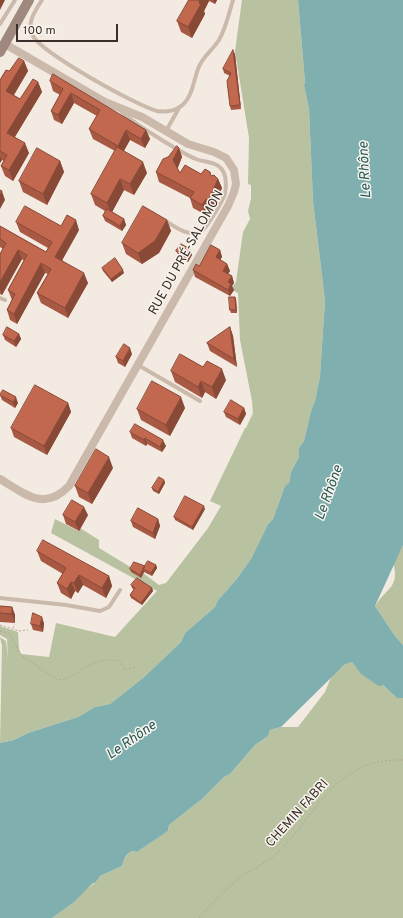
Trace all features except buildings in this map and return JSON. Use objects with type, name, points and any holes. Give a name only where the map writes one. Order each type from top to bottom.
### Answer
[{"type":"main road","points":[[2,48],[29,0]]},
{"type":"street","name":"RUE DU PRÉ-SALOMON","points":[[0,479],[38,499],[49,499],[62,494],[73,481],[228,206],[236,184],[234,170],[226,158],[214,152],[196,148],[142,117],[93,96],[2,48]]},
{"type":"lane","points":[[0,24],[14,0]]},
{"type":"lane","points":[[42,0],[31,19],[31,26],[33,36],[48,51],[89,76],[153,109],[168,112],[179,108]]},
{"type":"lane","points":[[166,131],[179,108],[186,102],[198,69],[205,55],[220,39],[233,0]]},
{"type":"lane","points":[[119,107],[131,120],[190,156],[212,163],[221,169],[226,180],[225,194],[206,228],[200,232],[186,233],[159,217]]},
{"type":"lane","points":[[0,298],[5,300]]},
{"type":"lane","points":[[138,365],[200,401]]},
{"type":"lane","points":[[0,598],[61,604],[100,611],[109,607],[120,590]]},
{"type":"path","points":[[13,628],[15,624]]},
{"type":"path","points":[[0,625],[20,631],[28,630]]},
{"type":"path","points":[[0,630],[10,634],[21,656],[57,680],[68,677],[96,661],[120,661],[125,670],[135,667]]},
{"type":"path","name":"CHEMIN FABRI","points":[[199,918],[236,881],[280,850],[317,805],[348,774],[369,764],[403,760]]},
{"type":"green space","points":[[242,0],[298,0],[305,82],[304,85],[309,109],[313,201],[325,301],[320,376],[304,441],[299,448],[299,457],[291,472],[289,483],[285,486],[273,519],[268,524],[251,559],[236,580],[218,600],[215,607],[185,633],[181,642],[143,678],[110,704],[95,707],[78,717],[28,733],[14,740],[0,743],[2,646],[0,637],[6,641],[8,659],[7,639],[0,635],[0,626],[18,632],[19,649],[21,654],[49,657],[56,623],[115,637],[157,591],[51,533],[55,519],[78,531],[80,528],[99,540],[99,548],[137,571],[136,575],[141,577],[143,573],[159,585],[166,583],[208,528],[221,506],[210,501],[253,413],[240,340],[238,293],[231,289],[236,282],[243,232],[250,219],[248,211],[251,198],[251,185],[248,184],[249,138],[235,51]]},
{"type":"green space","points":[[403,545],[403,645],[395,636],[375,606],[394,582],[395,571],[393,562]]},
{"type":"green space","points":[[352,662],[362,674],[383,685],[397,698],[403,698],[403,918],[52,918],[73,903],[80,894],[96,882],[100,876],[122,866],[126,857],[132,851],[137,852],[168,831],[169,825],[202,799],[224,777],[230,774],[255,745],[268,736],[270,730],[281,727],[298,727],[325,692],[332,675],[344,665]]},
{"type":"water","name":"Le Rhône","points":[[298,0],[403,0],[403,545],[375,606],[395,636],[403,645],[403,698],[397,698],[383,685],[379,686],[361,674],[352,662],[344,665],[281,727],[270,730],[268,736],[255,745],[230,774],[224,777],[202,799],[169,825],[168,831],[137,852],[130,852],[122,866],[100,876],[96,882],[92,884],[73,903],[52,918],[0,918],[0,743],[14,740],[28,733],[78,717],[95,707],[110,704],[143,678],[181,642],[185,633],[215,607],[218,600],[236,580],[251,559],[268,524],[273,519],[285,486],[289,483],[291,472],[299,457],[299,448],[304,441],[320,376],[325,301],[313,201],[309,109],[304,85],[305,82]]}]
